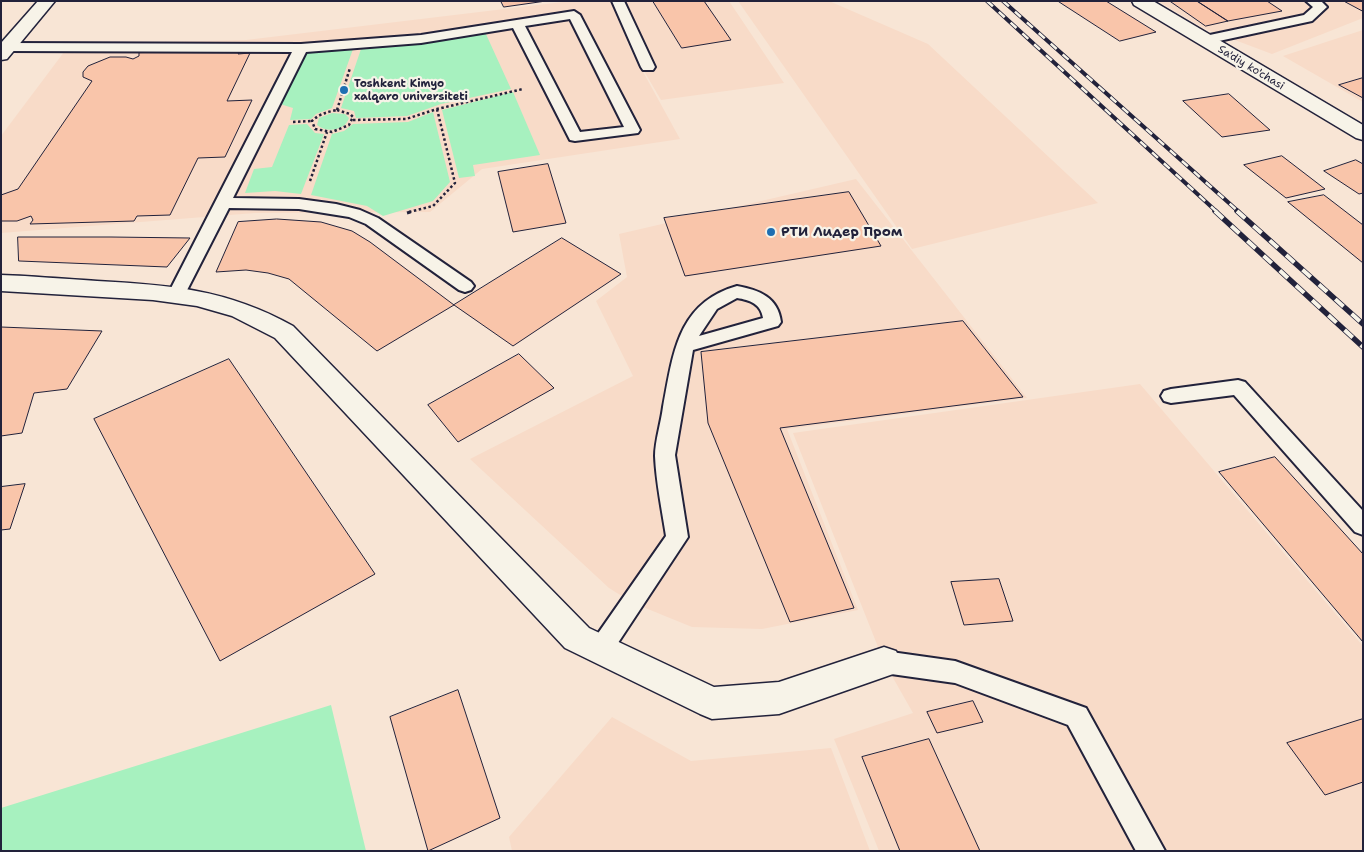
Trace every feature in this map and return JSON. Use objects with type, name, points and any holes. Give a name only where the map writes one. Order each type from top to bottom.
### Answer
[{"type":"street","points":[[5,51],[47,1]]},
{"type":"street","name":"Sa'diy ko'chasi","points":[[1140,1],[1363,134]]},
{"type":"street","points":[[1,283],[177,294],[206,298],[241,308],[263,318],[284,332],[577,638],[712,703],[779,698],[884,662]]},
{"type":"lane","points":[[618,1],[648,67]]},
{"type":"lane","points":[[1205,40],[1308,18],[1321,7],[1312,1]]},
{"type":"lane","points":[[5,51],[301,48],[358,45],[421,39],[517,23],[574,15],[633,130],[575,136],[517,23]]},
{"type":"lane","points":[[177,294],[301,48]]},
{"type":"lane","points":[[223,203],[302,204],[356,213],[375,222],[465,286]]},
{"type":"lane","points":[[600,650],[678,537],[665,455],[684,346]]},
{"type":"lane","points":[[1171,396],[1238,386],[1363,526]]},
{"type":"lane","points":[[884,662],[955,672],[1077,716],[1151,851]]},
{"type":"path","points":[[337,110],[358,45]]},
{"type":"path","points":[[353,120],[406,119],[437,109],[510,91],[549,85]]},
{"type":"path","points":[[375,222],[433,206],[456,183],[437,109]]},
{"type":"path","points":[[337,110],[350,114],[353,120],[343,129],[328,132],[315,129],[312,121],[321,114],[337,110]]},
{"type":"path","points":[[302,204],[328,132]]},
{"type":"shaded area","name":"Toshkent Kimyo xalqaro universiteti","points":[[571,1],[729,1],[784,83],[661,100],[620,30],[680,139],[482,169],[430,212],[255,213],[1,233],[1,136],[70,44],[246,40]]},
{"type":"shaded area","points":[[738,1],[829,1],[928,44],[1098,203],[912,249]]},
{"type":"shaded area","points":[[1158,1],[1363,1],[1363,18],[1272,54],[1203,28]]},
{"type":"shaded area","points":[[1363,30],[1363,102],[1283,56]]},
{"type":"shaded area","name":"РТИ Лидер Пром","points":[[856,179],[1027,398],[787,429],[858,610],[762,629],[692,627],[633,603],[609,588],[470,459],[633,376],[596,301],[627,277],[619,234]]},
{"type":"shaded area","points":[[1140,384],[1363,646],[1363,851],[879,851],[834,739],[913,713],[884,662],[793,433]]},
{"type":"shaded area","points":[[612,717],[691,761],[831,748],[870,851],[512,851],[509,837]]},
{"type":"green space","points":[[485,32],[511,89],[441,104],[407,116],[356,118],[354,111],[341,108],[361,49]]},
{"type":"green space","points":[[353,49],[332,108],[316,114],[311,119],[290,120],[293,108],[280,104],[301,53]]},
{"type":"green space","points":[[513,92],[540,155],[473,165],[475,176],[459,178],[442,110]]},
{"type":"green space","points":[[433,112],[450,182],[433,201],[383,216],[367,206],[311,195],[332,134],[344,131],[353,124],[408,122]]},
{"type":"green space","points":[[332,113],[345,114],[349,118],[344,126],[335,129],[325,129],[317,125],[319,118]]},
{"type":"green space","points":[[307,124],[315,133],[324,134],[301,194],[275,191],[245,193],[254,169],[272,167],[289,125]]},
{"type":"green space","points":[[331,705],[366,851],[1,851],[1,808]]},
{"type":"building","points":[[501,1],[546,1],[504,7]]},
{"type":"building","points":[[653,1],[704,1],[731,40],[682,48]]},
{"type":"building","points":[[1058,1],[1106,1],[1156,32],[1120,41]]},
{"type":"building","points":[[1170,1],[1197,1],[1228,21],[1206,26]]},
{"type":"building","points":[[1197,1],[1267,1],[1282,11],[1228,21]]},
{"type":"building","points":[[1344,1],[1363,1],[1363,11]]},
{"type":"building","points":[[240,51],[238,54],[250,53],[227,101],[252,100],[225,157],[198,158],[170,215],[137,216],[134,221],[30,224],[33,220],[31,216],[17,221],[1,221],[1,195],[18,189],[92,81],[83,77],[83,72],[88,66],[110,57],[133,59],[139,56],[139,53]]},
{"type":"building","points":[[1363,78],[1363,98],[1339,85]]},
{"type":"building","points":[[1229,94],[1270,130],[1222,137],[1183,101]]},
{"type":"building","points":[[1282,156],[1325,189],[1286,198],[1244,165]]},
{"type":"building","points":[[1356,160],[1363,164],[1363,193],[1359,194],[1324,171]]},
{"type":"building","points":[[548,164],[566,223],[513,232],[498,172]]},
{"type":"building","name":"РТИ Лидер Пром","points":[[849,192],[881,246],[685,276],[664,218]]},
{"type":"building","points":[[1324,195],[1363,225],[1363,263],[1288,202]]},
{"type":"building","points":[[277,219],[321,222],[352,231],[370,242],[454,305],[377,351],[289,279],[268,273],[246,270],[216,272],[238,222]]},
{"type":"building","points":[[18,237],[190,238],[167,267],[19,261]]},
{"type":"building","points":[[562,238],[621,274],[513,346],[454,305]]},
{"type":"building","points":[[963,321],[1023,397],[780,428],[854,608],[790,622],[708,423],[701,352]]},
{"type":"building","points":[[1,327],[102,331],[67,389],[34,393],[22,433],[1,436]]},
{"type":"building","points":[[519,354],[554,388],[458,442],[428,405]]},
{"type":"building","points":[[229,359],[375,574],[220,661],[94,419]]},
{"type":"building","points":[[1275,457],[1363,554],[1363,642],[1219,472]]},
{"type":"building","points":[[25,484],[10,529],[1,530],[1,487]]},
{"type":"building","points":[[999,579],[1013,621],[964,625],[951,582]]},
{"type":"building","points":[[458,690],[500,818],[428,851],[390,717]]},
{"type":"building","points":[[973,701],[983,722],[937,733],[927,712]]},
{"type":"building","points":[[1363,719],[1363,782],[1325,795],[1287,743]]},
{"type":"building","points":[[929,739],[980,851],[900,851],[862,757]]},
{"type":"railway","points":[[987,1],[1217,212]]},
{"type":"railway","points":[[1003,1],[1239,212]]},
{"type":"railway","points":[[1215,211],[1363,347]]},
{"type":"railway","points":[[1237,211],[1363,324]]},
{"type":"place","name":"Toshkent Kimyo xalqaro universiteti","points":[[344,90]]},
{"type":"place","name":"РТИ Лидер Пром","points":[[771,232]]}]
